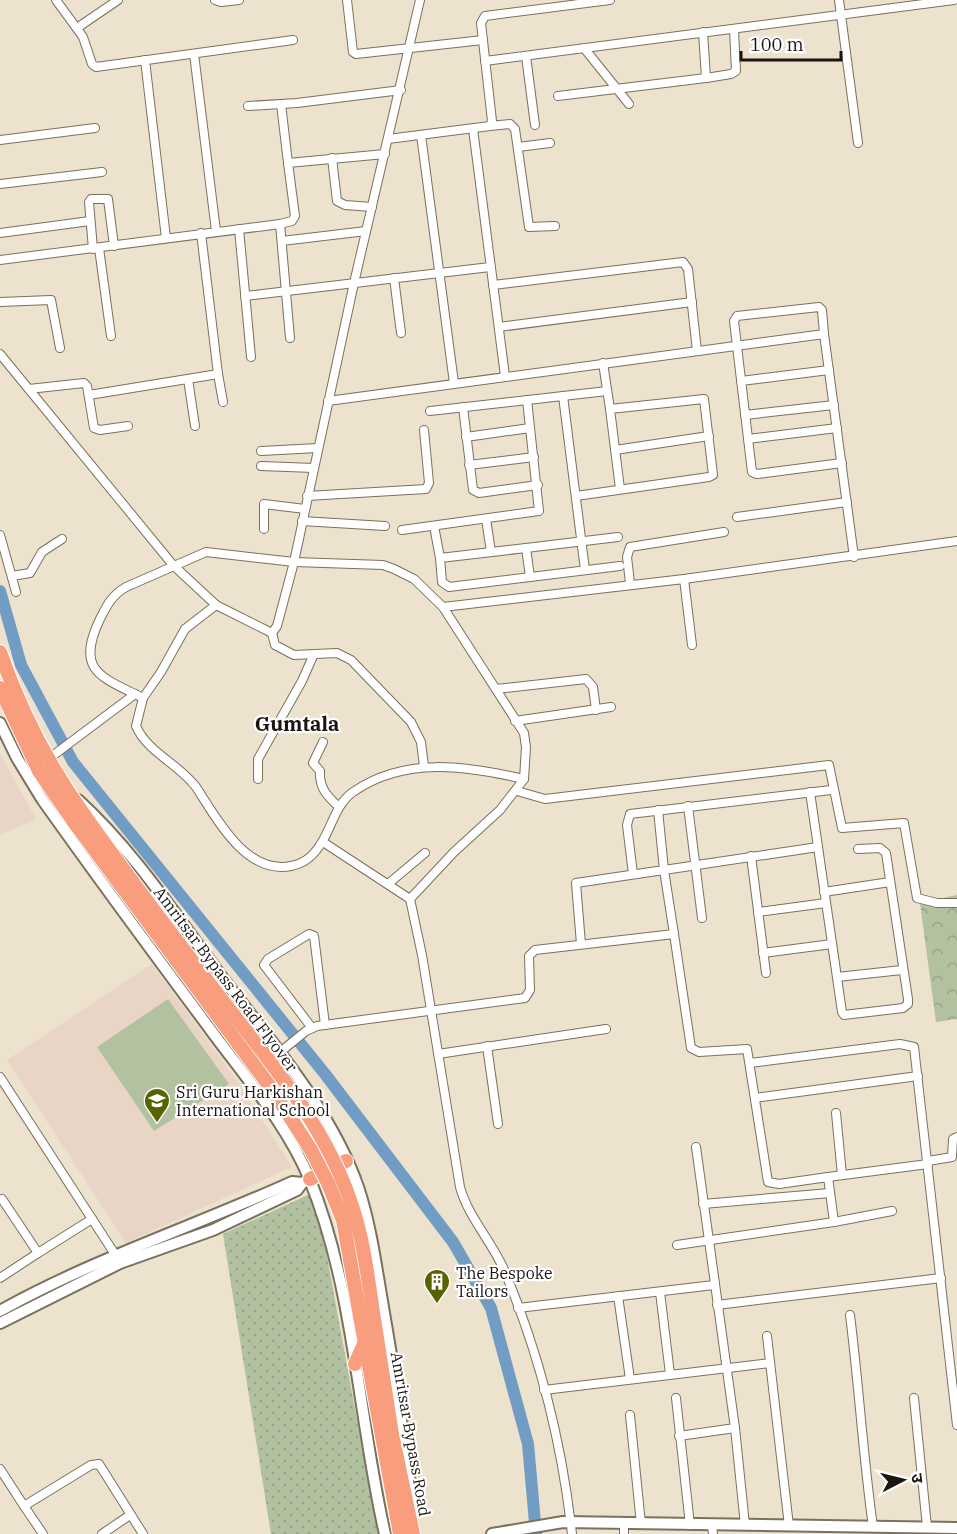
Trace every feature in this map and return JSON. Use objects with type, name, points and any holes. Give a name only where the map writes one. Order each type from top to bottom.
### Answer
[{"type":"highway","points":[[0,652],[3,676],[28,750],[59,790]]},
{"type":"highway","points":[[3,676],[52,757],[59,790]]},
{"type":"highway","name":"Amritsar Bypass Road Flyover","points":[[59,790],[270,1062],[321,1139],[351,1203],[367,1274],[371,1340]]},
{"type":"highway","points":[[306,1181],[346,1161]]},
{"type":"highway","points":[[355,1364],[371,1340],[391,1356]]},
{"type":"highway","name":"Amritsar Bypass Road","points":[[371,1340],[400,1534]]},
{"type":"highway","name":"Amritsar Bypass Road","points":[[371,1340],[413,1534]]},
{"type":"street","points":[[56,0],[86,42],[94,66],[293,40]]},
{"type":"street","points":[[77,28],[118,0]]},
{"type":"street","points":[[215,0],[221,2],[239,0]]},
{"type":"street","points":[[346,0],[354,54],[483,40]]},
{"type":"street","points":[[272,633],[277,626],[294,562],[354,283],[401,90],[420,0]]},
{"type":"street","points":[[490,126],[492,121],[481,23],[485,16],[610,0]]},
{"type":"street","points":[[839,0],[858,143]]},
{"type":"street","points":[[485,61],[954,0]]},
{"type":"street","points":[[558,96],[731,74],[736,71],[734,29]]},
{"type":"street","points":[[703,32],[706,78]]},
{"type":"street","points":[[584,48],[629,104]]},
{"type":"street","points":[[194,54],[216,231]]},
{"type":"street","points":[[526,56],[535,124]]},
{"type":"street","points":[[145,60],[166,237]]},
{"type":"street","points":[[248,106],[401,90]]},
{"type":"street","points":[[0,260],[292,221],[294,216],[281,104]]},
{"type":"street","points":[[388,139],[513,125],[528,226],[532,229],[555,226]]},
{"type":"street","points":[[0,140],[95,128]]},
{"type":"street","points":[[473,129],[505,376]]},
{"type":"street","points":[[422,135],[454,383]]},
{"type":"street","points":[[518,147],[550,143]]},
{"type":"street","points":[[288,163],[385,154]]},
{"type":"street","points":[[332,158],[337,201],[345,205],[372,207]]},
{"type":"street","points":[[0,184],[102,172]]},
{"type":"street","points":[[111,336],[90,221],[89,200],[107,198],[114,246]]},
{"type":"street","points":[[0,233],[90,221]]},
{"type":"street","points":[[280,224],[290,338]]},
{"type":"street","points":[[239,229],[251,357]]},
{"type":"street","points":[[282,242],[366,231]]},
{"type":"street","points":[[201,233],[223,402]]},
{"type":"street","points":[[494,285],[678,261],[688,269],[697,351]]},
{"type":"street","points":[[245,296],[490,267]]},
{"type":"street","points":[[394,278],[401,333]]},
{"type":"street","points":[[0,302],[51,300],[60,348]]},
{"type":"street","points":[[499,327],[692,302]]},
{"type":"street","points":[[842,463],[754,473],[736,345],[734,321],[738,316],[820,307],[842,463],[854,557]]},
{"type":"street","points":[[328,401],[824,334]]},
{"type":"street","points":[[0,354],[172,565],[216,605],[272,633],[275,645],[287,652],[313,656],[338,652],[360,668],[411,722],[421,742],[424,766]]},
{"type":"street","points":[[603,363],[620,489]]},
{"type":"street","points":[[741,381],[829,370]]},
{"type":"street","points":[[89,395],[218,374]]},
{"type":"street","points":[[188,379],[195,426]]},
{"type":"street","points":[[29,389],[82,383],[87,386],[94,428],[100,430],[128,426]]},
{"type":"street","points":[[430,411],[607,391]]},
{"type":"street","points":[[563,396],[585,570]]},
{"type":"street","points":[[576,496],[712,476],[714,471],[706,404],[702,398],[610,409]]},
{"type":"street","points":[[402,530],[539,511],[538,485],[527,400]]},
{"type":"street","points":[[745,415],[834,405]]},
{"type":"street","points":[[463,407],[472,488],[477,492],[538,485]]},
{"type":"street","points":[[466,437],[530,428]]},
{"type":"street","points":[[748,439],[837,428]]},
{"type":"street","points":[[307,496],[426,489],[429,483],[424,430]]},
{"type":"street","points":[[615,450],[709,436]]},
{"type":"street","points":[[261,451],[318,448]]},
{"type":"street","points":[[469,465],[534,457]]},
{"type":"street","points":[[261,466],[314,468]]},
{"type":"street","points":[[737,517],[847,502]]},
{"type":"street","points":[[264,529],[264,504],[305,509]]},
{"type":"street","points":[[486,519],[491,552]]},
{"type":"street","points":[[302,521],[385,526]]},
{"type":"street","points":[[434,526],[442,582],[446,586],[620,566]]},
{"type":"street","points":[[630,583],[627,557],[630,547],[724,532]]},
{"type":"street","points":[[0,535],[16,592]]},
{"type":"street","points":[[440,558],[618,537]]},
{"type":"street","points":[[12,576],[30,573],[42,552],[62,540]]},
{"type":"street","points":[[443,607],[630,583],[684,579],[957,541]]},
{"type":"street","points":[[526,548],[530,577]]},
{"type":"street","points":[[139,696],[98,673],[90,659],[89,649],[96,627],[114,595],[198,553],[212,552],[294,562],[383,565],[414,579],[443,607],[525,737],[524,779],[517,791],[410,899]]},
{"type":"street","points":[[684,579],[692,645]]},
{"type":"street","points":[[52,757],[139,696],[161,672],[185,629],[216,605]]},
{"type":"street","points":[[258,779],[258,759],[264,744],[299,686],[313,656]]},
{"type":"street","points":[[496,689],[586,679],[593,687],[596,710]]},
{"type":"street","points":[[139,696],[137,718],[140,734],[192,783],[206,804],[253,860],[277,868],[297,865],[308,860],[323,842],[339,807],[350,794],[360,788],[424,766],[473,768],[524,779]]},
{"type":"street","points":[[516,721],[611,707]]},
{"type":"street","points":[[0,723],[17,758],[42,799],[274,1117],[306,1181],[338,1274],[375,1491],[385,1534]]},
{"type":"street","points":[[323,742],[313,761],[320,771],[319,783],[339,807]]},
{"type":"street","points":[[517,791],[545,799],[829,765],[842,828],[904,823],[917,898],[937,903],[957,903]]},
{"type":"street","points":[[59,790],[101,821],[134,860],[322,1114],[358,1186],[371,1235],[391,1356],[413,1534]]},
{"type":"street","points":[[633,874],[628,816],[688,806],[831,790]]},
{"type":"street","points":[[810,792],[842,1012],[844,1015],[852,1016],[905,1007],[908,999],[884,851],[877,848],[858,849]]},
{"type":"street","points":[[688,806],[702,918]]},
{"type":"street","points":[[658,810],[664,870],[691,1048],[699,1052],[744,1048],[750,1063],[768,1182],[779,1184],[952,1157],[953,1138],[957,1137]]},
{"type":"street","points":[[323,842],[410,899],[463,1197],[496,1251],[518,1308],[561,1452],[569,1526]]},
{"type":"street","points":[[581,944],[574,885],[580,882],[818,847]]},
{"type":"street","points":[[388,884],[425,853]]},
{"type":"street","points":[[752,856],[766,973]]},
{"type":"street","points":[[824,891],[890,882]]},
{"type":"street","points":[[758,912],[826,903]]},
{"type":"street","points":[[309,1029],[264,965],[268,959],[309,934],[314,936],[325,1025]]},
{"type":"street","points":[[279,1053],[309,1029],[325,1025],[525,998],[530,990],[529,960],[531,953],[539,949],[674,934]]},
{"type":"street","points":[[763,953],[832,944]]},
{"type":"street","points":[[837,977],[902,970]]},
{"type":"street","points":[[438,1054],[606,1029]]},
{"type":"street","points":[[750,1063],[908,1043],[915,1047],[957,1425]]},
{"type":"street","points":[[487,1046],[498,1124]]},
{"type":"street","points":[[755,1098],[918,1076]]},
{"type":"street","points":[[0,1077],[118,1259]]},
{"type":"street","points":[[836,1113],[842,1175]]},
{"type":"street","points":[[696,1147],[735,1428],[745,1525]]},
{"type":"street","points":[[828,1177],[834,1222]]},
{"type":"street","points":[[0,1311],[118,1259],[213,1230],[297,1190],[306,1181]]},
{"type":"street","points":[[703,1204],[830,1193]]},
{"type":"street","points":[[1,1199],[38,1253]]},
{"type":"street","points":[[677,1245],[708,1242],[892,1211]]},
{"type":"street","points":[[0,1278],[92,1219]]},
{"type":"street","points":[[0,1323],[118,1259]]},
{"type":"street","points":[[717,1305],[941,1278]]},
{"type":"street","points":[[518,1308],[714,1285]]},
{"type":"street","points":[[660,1292],[670,1374]]},
{"type":"street","points":[[618,1296],[630,1379]]},
{"type":"street","points":[[850,1315],[863,1417],[861,1441],[873,1527]]},
{"type":"street","points":[[767,1336],[789,1526]]},
{"type":"street","points":[[544,1390],[770,1363]]},
{"type":"street","points":[[676,1398],[690,1525]]},
{"type":"street","points":[[914,1398],[927,1527]]},
{"type":"street","points":[[630,1415],[641,1524]]},
{"type":"street","points":[[679,1436],[735,1428]]},
{"type":"street","points":[[24,1506],[91,1465],[99,1464],[105,1469],[143,1534]]},
{"type":"street","points":[[0,1469],[43,1534]]},
{"type":"street","points":[[102,1534],[130,1515]]},
{"type":"street","points":[[492,1534],[513,1529],[569,1526],[624,1529],[641,1524],[690,1525],[713,1529],[745,1525],[957,1528]]},
{"type":"shaded area","points":[[0,754],[36,819],[0,835]]},
{"type":"shaded area","name":"Sri Guru Harkishan International School","points":[[152,964],[237,1081],[292,1167],[126,1243],[7,1060]]},
{"type":"green space","points":[[957,895],[957,1019],[936,1022],[920,903]]},
{"type":"green space","points":[[168,999],[229,1084],[154,1131],[97,1047]]},
{"type":"green space","points":[[312,1193],[326,1251],[378,1534],[271,1534],[223,1234]]},
{"type":"waterway","points":[[0,591],[21,665],[73,762],[325,1074],[453,1242],[491,1308],[528,1444],[536,1534]]},
{"type":"place","name":"Sri Guru Harkishan International School","points":[[157,1124]]},
{"type":"place","name":"The Bespoke Tailors","points":[[437,1305]]},
{"type":"district","name":"Gumtala","points":[[297,723]]}]
